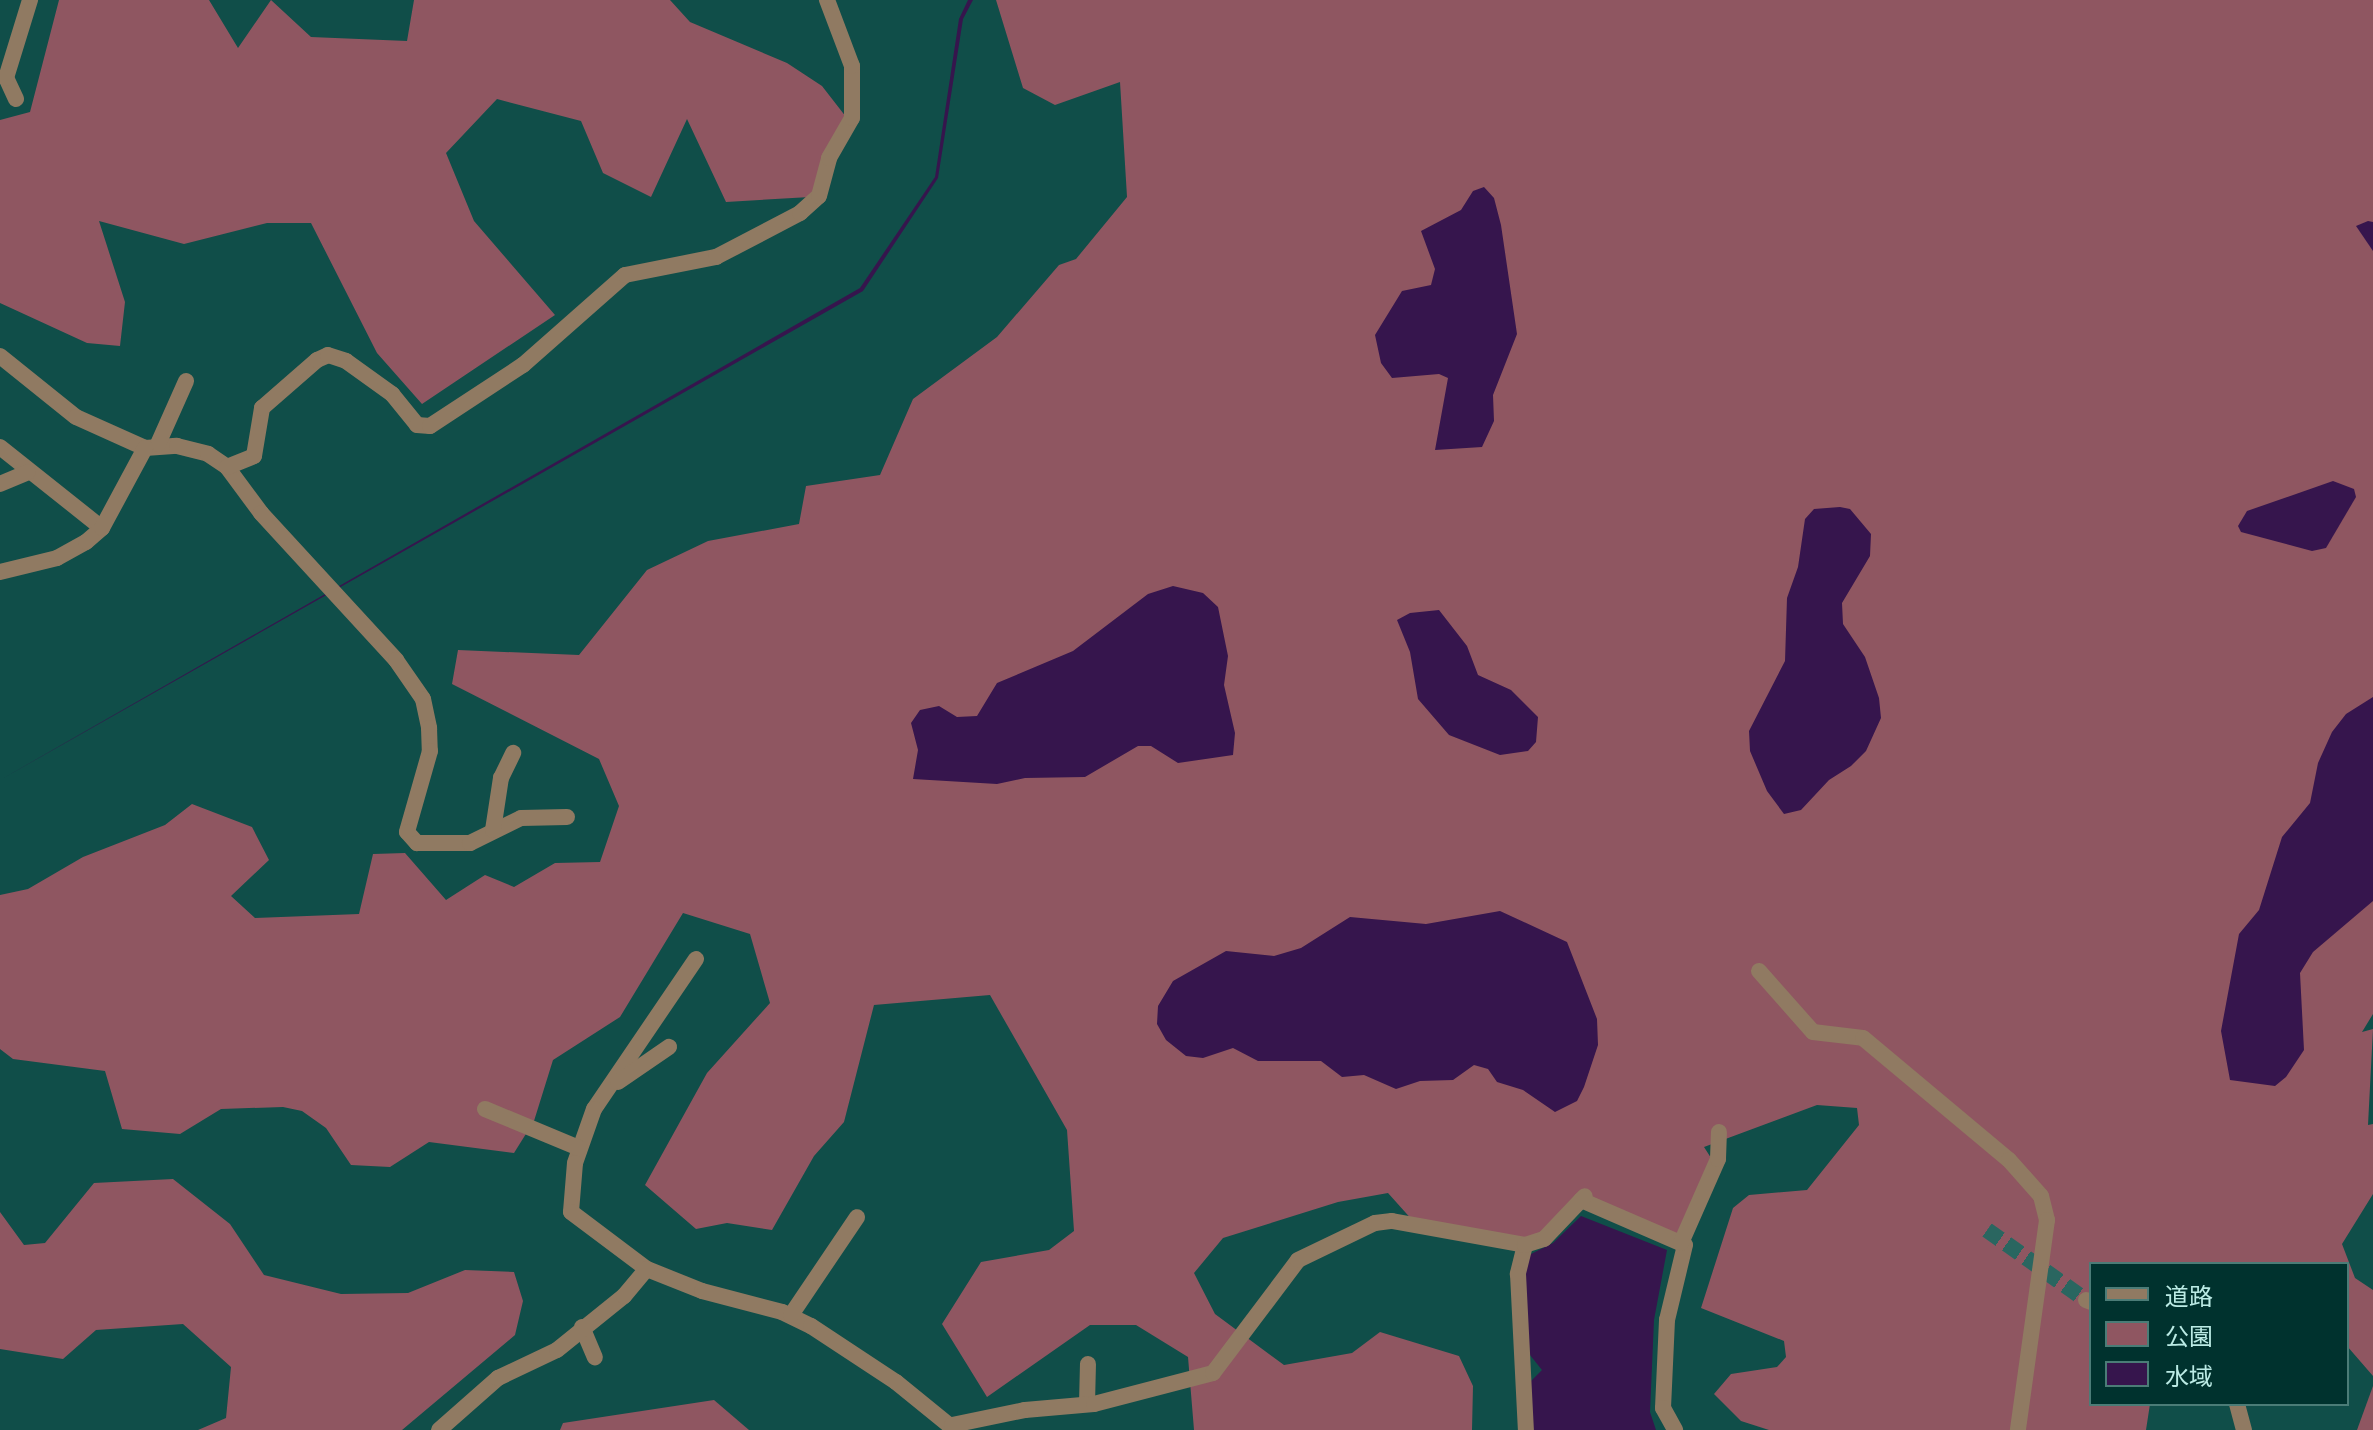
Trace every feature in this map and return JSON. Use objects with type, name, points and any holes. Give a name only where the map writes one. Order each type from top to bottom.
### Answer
[{"type":"street","points":[[16,99],[6,78],[30,0]]},
{"type":"street","points":[[227,467],[254,456],[262,408],[317,360],[328,355],[346,361],[392,394],[417,425],[430,426],[523,365],[625,275],[716,257],[800,213],[819,196],[829,158],[852,118],[852,66],[827,0]]},
{"type":"street","points":[[0,356],[76,417],[152,446],[208,454],[227,467],[261,513],[396,660],[423,699],[430,751],[407,832],[426,846],[470,843],[521,818],[567,817]]},
{"type":"street","points":[[0,572],[57,558],[102,528],[152,446],[186,381]]},
{"type":"street","points":[[0,447],[102,528]]},
{"type":"street","points":[[0,484],[28,472]]},
{"type":"street","points":[[493,830],[501,778],[513,753]]},
{"type":"street","points":[[696,959],[608,1089],[579,1148],[571,1212],[647,1269],[702,1291],[791,1315],[896,1382],[953,1428],[1087,1404],[1213,1373],[1298,1260],[1375,1223],[1392,1221],[1525,1245],[1544,1239],[1583,1198],[1685,1245],[1667,1320],[1663,1408],[1675,1430]]},
{"type":"street","points":[[1759,971],[1813,1032],[1863,1038],[2009,1160],[2041,1196],[2047,1220],[2018,1430]]},
{"type":"street","points":[[608,1089],[669,1047]]},
{"type":"street","points":[[485,1109],[579,1148]]},
{"type":"street","points":[[1681,1243],[1718,1159],[1719,1132]]},
{"type":"street","points":[[791,1315],[857,1217]]},
{"type":"street","points":[[1525,1245],[1518,1274],[1526,1430]]},
{"type":"street","points":[[439,1430],[498,1378],[557,1350],[624,1296],[647,1269]]},
{"type":"street","points":[[582,1327],[595,1357]]},
{"type":"street","points":[[1087,1404],[1088,1364]]},
{"type":"street","points":[[2238,1406],[2244,1430]]},
{"type":"green space","points":[[59,0],[209,0],[238,48],[271,0],[311,37],[407,41],[414,0],[670,0],[690,22],[787,63],[822,86],[850,122],[810,197],[726,202],[687,119],[651,197],[603,173],[581,121],[497,99],[446,153],[474,221],[555,315],[422,404],[377,353],[311,223],[267,223],[184,244],[99,221],[125,302],[120,346],[87,343],[0,303],[0,120],[30,112]]},
{"type":"green space","points":[[996,0],[2373,0],[2373,1014],[2362,1032],[2373,1029],[2368,1125],[2373,1124],[2373,1194],[2342,1244],[2349,1262],[2089,1262],[2089,1406],[2150,1406],[2146,1430],[1769,1430],[1741,1421],[1714,1394],[1731,1374],[1777,1367],[1786,1357],[1784,1341],[1701,1308],[1733,1208],[1749,1195],[1807,1190],[1859,1125],[1857,1108],[1817,1105],[1704,1147],[1713,1161],[1677,1235],[1579,1194],[1553,1227],[1524,1242],[1414,1222],[1388,1193],[1338,1202],[1223,1238],[1194,1273],[1215,1314],[1284,1365],[1352,1353],[1380,1332],[1459,1356],[1473,1386],[1472,1430],[1194,1430],[1188,1357],[1136,1325],[1090,1325],[987,1397],[942,1324],[981,1262],[1049,1250],[1074,1231],[1067,1130],[990,995],[874,1005],[844,1122],[814,1156],[772,1230],[727,1223],[696,1229],[645,1185],[707,1073],[770,1003],[750,934],[683,913],[620,1017],[553,1060],[534,1121],[514,1153],[429,1142],[390,1167],[351,1165],[326,1128],[302,1111],[283,1107],[221,1109],[180,1134],[122,1129],[105,1071],[13,1059],[0,1049],[0,895],[28,889],[83,857],[165,825],[192,804],[252,827],[269,860],[231,896],[255,918],[359,914],[373,854],[405,853],[446,900],[485,875],[514,887],[555,863],[600,862],[619,806],[599,759],[452,684],[458,650],[579,655],[647,570],[708,541],[799,524],[806,486],[880,475],[913,399],[997,337],[1059,265],[1076,259],[1127,197],[1120,82],[1055,105],[1023,88]]},
{"type":"green space","points":[[173,1179],[230,1224],[264,1275],[341,1294],[408,1293],[465,1270],[514,1272],[523,1301],[515,1335],[402,1430],[198,1430],[226,1418],[231,1367],[183,1324],[96,1330],[63,1359],[0,1349],[0,1212],[24,1245],[45,1243],[94,1183]]},
{"type":"green space","points":[[2349,1262],[2355,1278],[2373,1290],[2373,1376],[2349,1348]]},
{"type":"green space","points":[[2373,1386],[2373,1430],[2357,1430]]},
{"type":"green space","points":[[714,1400],[749,1430],[560,1430],[563,1423]]},
{"type":"water","points":[[968,0],[973,0],[963,19],[938,178],[863,291],[0,780],[860,288],[935,177],[959,19]]},
{"type":"water","points":[[1484,187],[1494,198],[1501,225],[1517,334],[1493,395],[1494,421],[1482,447],[1435,450],[1448,378],[1439,374],[1392,378],[1381,363],[1375,335],[1402,291],[1431,285],[1435,269],[1421,231],[1461,210],[1473,191]]},
{"type":"water","points":[[2373,222],[2373,251],[2356,226]]},
{"type":"water","points":[[2333,481],[2354,489],[2356,497],[2326,548],[2312,551],[2241,532],[2238,526],[2247,511]]},
{"type":"water","points":[[1814,509],[1850,509],[1871,534],[1870,556],[1842,603],[1843,624],[1865,657],[1879,698],[1881,718],[1866,751],[1851,766],[1829,780],[1801,810],[1784,814],[1767,791],[1750,751],[1749,731],[1785,661],[1787,598],[1798,567],[1805,519]]},
{"type":"water","points":[[1173,586],[1203,593],[1218,607],[1228,656],[1224,685],[1235,733],[1233,755],[1178,763],[1151,746],[1138,746],[1085,777],[1025,778],[997,784],[913,779],[918,750],[911,723],[920,710],[939,706],[957,717],[977,716],[997,683],[1073,651],[1148,594]]},
{"type":"water","points":[[1439,610],[1467,646],[1478,675],[1511,690],[1538,717],[1536,742],[1528,751],[1500,755],[1449,735],[1418,699],[1410,652],[1397,620],[1410,613]]},
{"type":"water","points":[[2373,697],[2373,901],[2313,952],[2300,973],[2304,1050],[2286,1077],[2275,1086],[2230,1080],[2221,1031],[2239,934],[2259,910],[2282,837],[2310,803],[2318,763],[2332,732],[2346,714]]},
{"type":"water","points":[[1500,911],[1567,942],[1597,1019],[1598,1045],[1584,1087],[1577,1101],[1555,1112],[1523,1090],[1497,1082],[1488,1069],[1474,1065],[1453,1080],[1420,1081],[1396,1089],[1364,1075],[1342,1077],[1321,1061],[1258,1061],[1233,1048],[1203,1058],[1186,1056],[1166,1040],[1157,1024],[1158,1006],[1173,981],[1226,951],[1274,956],[1301,948],[1350,917],[1426,924]]},
{"type":"water","points":[[1581,1216],[1667,1250],[1654,1320],[1650,1412],[1656,1430],[1531,1430],[1528,1384],[1542,1370],[1530,1355],[1522,1289],[1529,1255],[1553,1243]]},
{"type":"tunnel","points":[[1987,1230],[2086,1300]]}]
